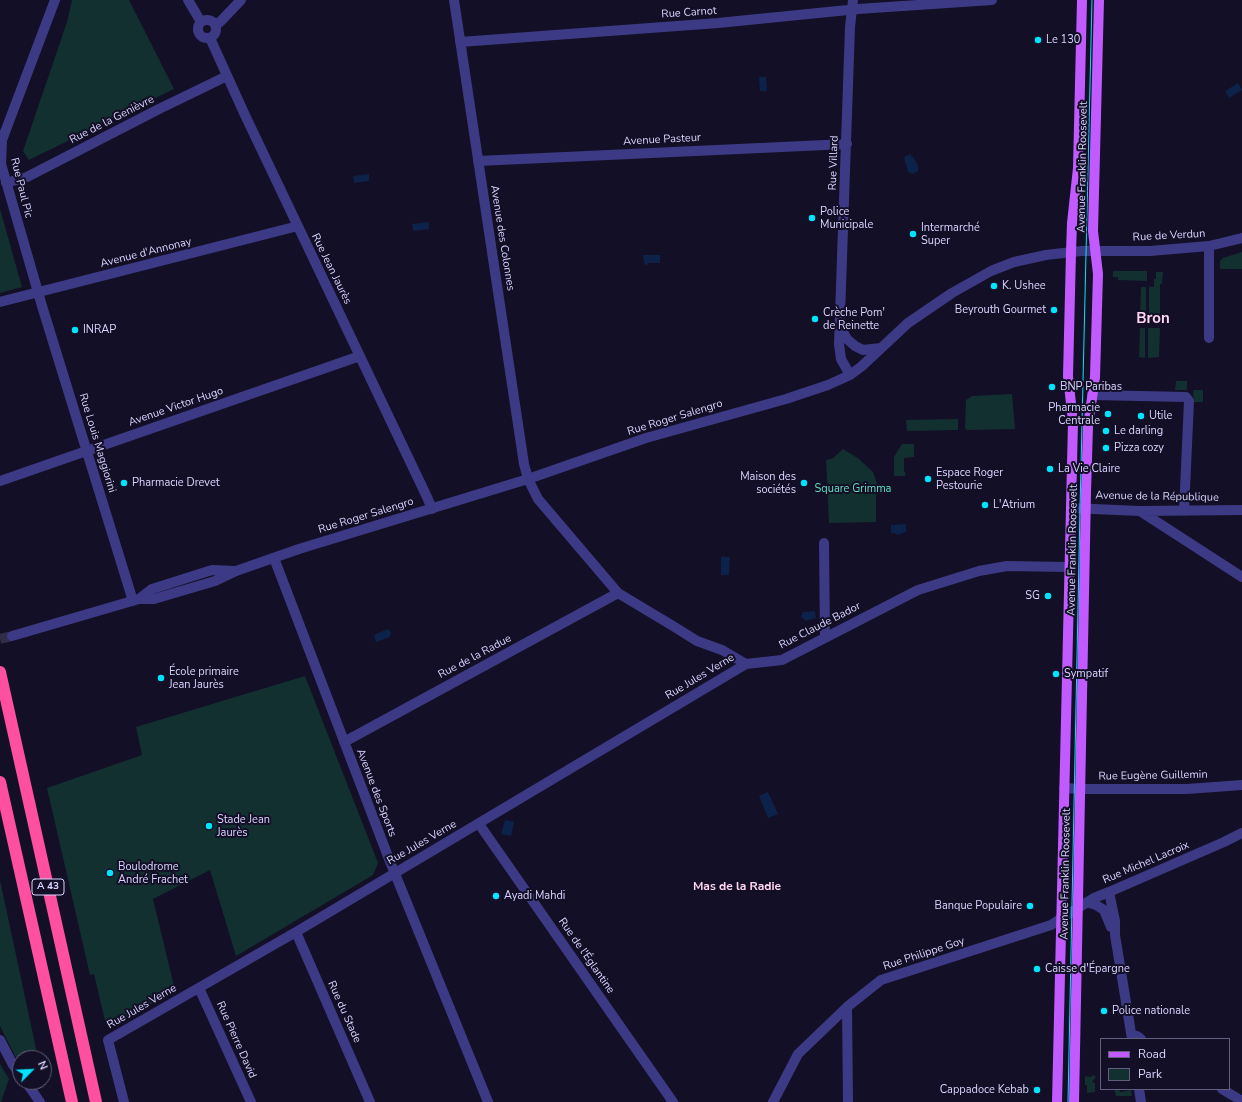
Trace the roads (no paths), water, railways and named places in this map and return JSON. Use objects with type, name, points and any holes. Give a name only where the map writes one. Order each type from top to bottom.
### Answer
[{"type":"highway","name":"A 43","points":[[0,672],[96,1102]]},
{"type":"highway","name":"A 43","points":[[0,782],[72,1102]]},
{"type":"main road","name":"Avenue Franklin Roosevelt","points":[[1057,1102],[1073,422],[1068,376],[1072,223],[1078,168],[1082,0]]},
{"type":"main road","name":"Avenue Franklin Roosevelt","points":[[1074,1102],[1088,426],[1095,377],[1098,274],[1093,231],[1099,0]]},
{"type":"street","name":"Rue Paul Pic","points":[[38,293],[1,164],[2,140],[55,0]]},
{"type":"street","points":[[188,0],[201,22]]},
{"type":"street","points":[[216,25],[241,0]]},
{"type":"street","name":"Avenue des Colonnes","points":[[454,0],[524,464],[528,479]]},
{"type":"street","name":"Rue Carnot","points":[[460,42],[718,23],[853,5],[992,0]]},
{"type":"street","name":"Rue Villard","points":[[850,375],[841,359],[839,344],[850,27],[853,5]]},
{"type":"street","points":[[210,20],[216,25],[216,33],[210,38],[200,36],[198,27],[201,22],[210,20]]},
{"type":"street","name":"Rue Jean Jaurès","points":[[210,38],[244,113],[428,497],[432,509]]},
{"type":"street","name":"Rue de la Genièvre","points":[[6,183],[27,177],[227,76]]},
{"type":"street","name":"Avenue Pasteur","points":[[478,161],[847,144]]},
{"type":"street","name":"Avenue d'Annonay","points":[[0,302],[298,226]]},
{"type":"street","name":"Rue de Verdun","points":[[1096,251],[1150,251],[1208,246],[1242,238]]},
{"type":"street","points":[[1208,246],[1209,338]]},
{"type":"street","name":"Rue Roger Salengro","points":[[12,636],[136,600],[152,588],[212,570],[236,571],[528,479],[646,438],[786,399],[828,385],[850,375],[908,323],[952,293],[991,271],[1014,262],[1046,255],[1096,251]]},
{"type":"street","name":"Rue Louis Maggiorini","points":[[38,293],[136,600]]},
{"type":"street","points":[[840,327],[847,339],[863,350],[881,348]]},
{"type":"street","name":"Avenue Victor Hugo","points":[[0,481],[360,356]]},
{"type":"street","points":[[1092,395],[1186,397],[1189,401],[1189,405],[1184,510]]},
{"type":"street","points":[[528,479],[538,500],[618,593],[697,641],[722,650],[746,664]]},
{"type":"street","name":"Avenue de la République","points":[[1071,508],[1140,511],[1242,510]]},
{"type":"street","points":[[1140,511],[1242,577]]},
{"type":"street","points":[[824,543],[825,638]]},
{"type":"street","name":"Avenue des Sports","points":[[274,558],[395,872],[488,1102]]},
{"type":"street","name":"Rue Claude Bador","points":[[746,664],[782,660],[918,590],[979,571],[1007,566],[1069,567]]},
{"type":"street","name":"Rue de la Radue","points":[[344,742],[618,593]]},
{"type":"street","name":"Rue Jules Verne","points":[[124,1102],[108,1040],[296,932],[746,664]]},
{"type":"street","name":"Rue Eugène Guillemin","points":[[1064,788],[1187,789],[1242,784]]},
{"type":"street","name":"Rue de l'Églantine","points":[[479,824],[673,1102]]},
{"type":"street","name":"Rue Michel Lacroix","points":[[1062,919],[1087,902],[1242,833]]},
{"type":"street","points":[[1107,893],[1102,904],[1115,935]]},
{"type":"street","points":[[1107,893],[1115,921],[1115,935],[1135,1038]]},
{"type":"street","points":[[1087,902],[1104,910]]},
{"type":"street","name":"Rue Philippe Goy","points":[[773,1102],[798,1054],[847,1006],[881,980],[1051,925],[1062,919]]},
{"type":"street","name":"Rue du Stade","points":[[296,932],[370,1102]]},
{"type":"street","name":"Rue Pierre David","points":[[199,988],[251,1102]]},
{"type":"street","points":[[847,1006],[848,1102]]},
{"type":"street","points":[[0,1040],[12,1063]]},
{"type":"street","points":[[32,1090],[40,1102]]},
{"type":"street","points":[[1139,1090],[1141,1102]]},
{"type":"street","points":[[1224,1090],[1242,1101]]},
{"type":"water","points":[[759,77],[766,77],[767,91],[760,91]]},
{"type":"water","points":[[1238,83],[1242,90],[1229,98],[1225,91]]},
{"type":"water","points":[[910,154],[918,166],[918,171],[913,174],[908,172],[904,157]]},
{"type":"water","points":[[369,174],[369,181],[354,183],[353,176]]},
{"type":"water","points":[[429,222],[429,229],[413,231],[412,224]]},
{"type":"water","points":[[643,255],[660,255],[660,263],[648,263],[645,265]]},
{"type":"water","points":[[906,524],[906,532],[898,535],[891,533],[891,525]]},
{"type":"water","points":[[721,557],[730,557],[729,575],[721,575]]},
{"type":"water","points":[[815,611],[816,618],[806,621],[801,616],[803,612]]},
{"type":"water","points":[[388,629],[391,632],[390,637],[376,642],[374,635]]},
{"type":"water","points":[[768,792],[778,814],[768,818],[759,796]]},
{"type":"water","points":[[505,820],[514,822],[511,836],[501,834]]},
{"type":"tunnel","points":[[0,639],[12,636]]},
{"type":"tram line","points":[[1068,1102],[1092,0]]},
{"type":"place","name":"Le 130","points":[[1038,40]]},
{"type":"place","name":"Police Municipale","points":[[812,218]]},
{"type":"place","name":"Intermarché Super","points":[[913,234]]},
{"type":"place","name":"K. Ushee","points":[[994,286]]},
{"type":"place","name":"Beyrouth Gourmet","points":[[1054,310]]},
{"type":"place","name":"Crèche Pom' de Reinette","points":[[815,319]]},
{"type":"place","name":"INRAP","points":[[75,330]]},
{"type":"place","name":"BNP Paribas","points":[[1052,387]]},
{"type":"place","name":"Pharmacie Centrale","points":[[1108,414]]},
{"type":"place","name":"Utile","points":[[1141,416]]},
{"type":"place","name":"Le darling","points":[[1106,431]]},
{"type":"place","name":"Pizza cozy","points":[[1106,448]]},
{"type":"place","name":"La Vie Claire","points":[[1050,469]]},
{"type":"place","name":"Espace Roger Pestourie","points":[[928,479]]},
{"type":"place","name":"Pharmacie Drevet","points":[[124,483]]},
{"type":"place","name":"Maison des sociétés","points":[[804,483]]},
{"type":"place","name":"L'Atrium","points":[[985,505]]},
{"type":"place","name":"SG","points":[[1048,596]]},
{"type":"place","name":"Sympatif","points":[[1056,674]]},
{"type":"place","name":"École primaire Jean Jaurès","points":[[161,678]]},
{"type":"place","name":"Stade Jean Jaurès","points":[[209,826]]},
{"type":"place","name":"Boulodrome André Frachet","points":[[110,873]]},
{"type":"place","name":"Ayadi Mahdi","points":[[496,896]]},
{"type":"place","name":"Banque Populaire","points":[[1030,906]]},
{"type":"place","name":"Caisse d'Épargne","points":[[1037,969]]},
{"type":"place","name":"Police nationale","points":[[1104,1011]]},
{"type":"place","name":"Cappadoce Kebab","points":[[1037,1090]]},
{"type":"district","name":"Bron","points":[[1153,319]]},
{"type":"district","name":"Mas de la Radie","points":[[737,887]]},
{"type":"park label","name":"Square Grimma","points":[[853,489]]}]
